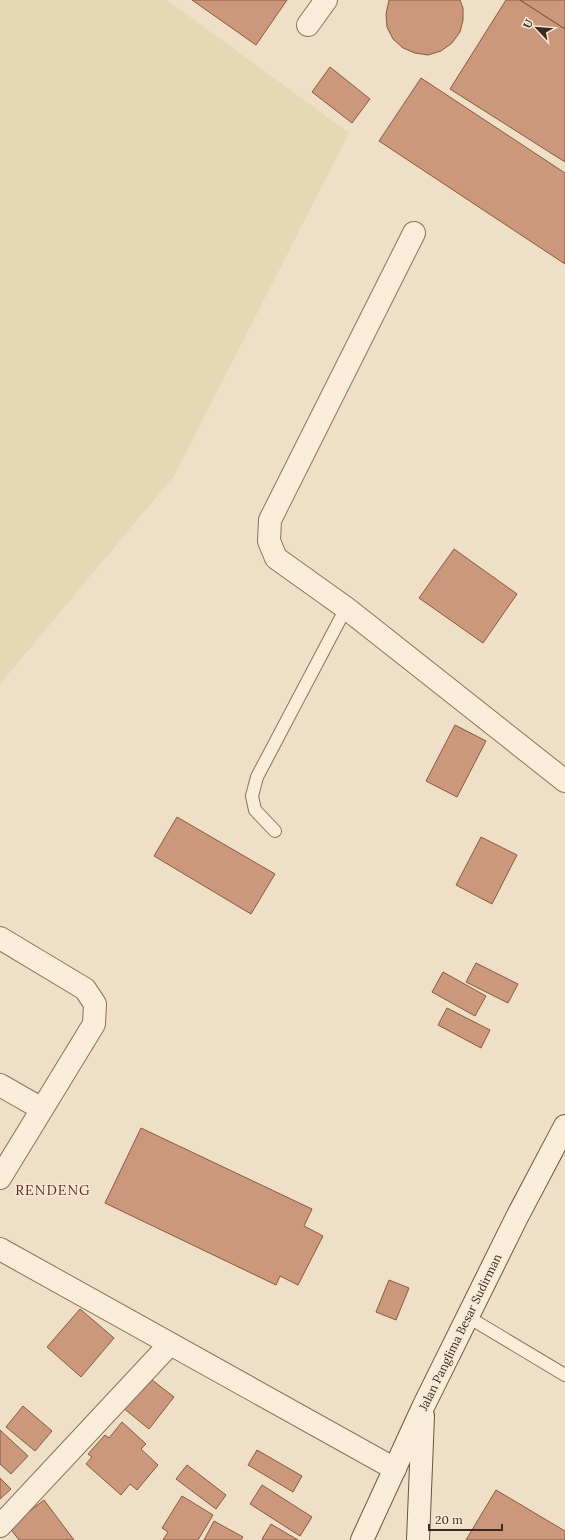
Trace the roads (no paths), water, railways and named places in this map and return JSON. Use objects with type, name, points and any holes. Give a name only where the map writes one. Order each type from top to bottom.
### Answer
[{"type":"street","points":[[308,25],[326,0]]},
{"type":"street","points":[[414,233],[270,520],[269,541],[276,558],[346,608],[565,781]]},
{"type":"street","points":[[0,938],[85,989],[95,1004],[94,1024],[0,1178]]},
{"type":"street","points":[[0,1085],[42,1109]]},
{"type":"street","name":"Jalan Panglima Besar Sudirman","points":[[362,1540],[424,1405],[517,1217],[565,1126]]},
{"type":"street","points":[[0,1249],[394,1469]]},
{"type":"street","points":[[0,1526],[170,1344]]},
{"type":"street","points":[[418,1540],[424,1405]]},
{"type":"lane","points":[[275,831],[255,810],[252,796],[257,777],[346,608]]},
{"type":"lane","points":[[468,1317],[565,1375]]},
{"type":"district","name":"RENDENG","points":[[53,1190]]}]
